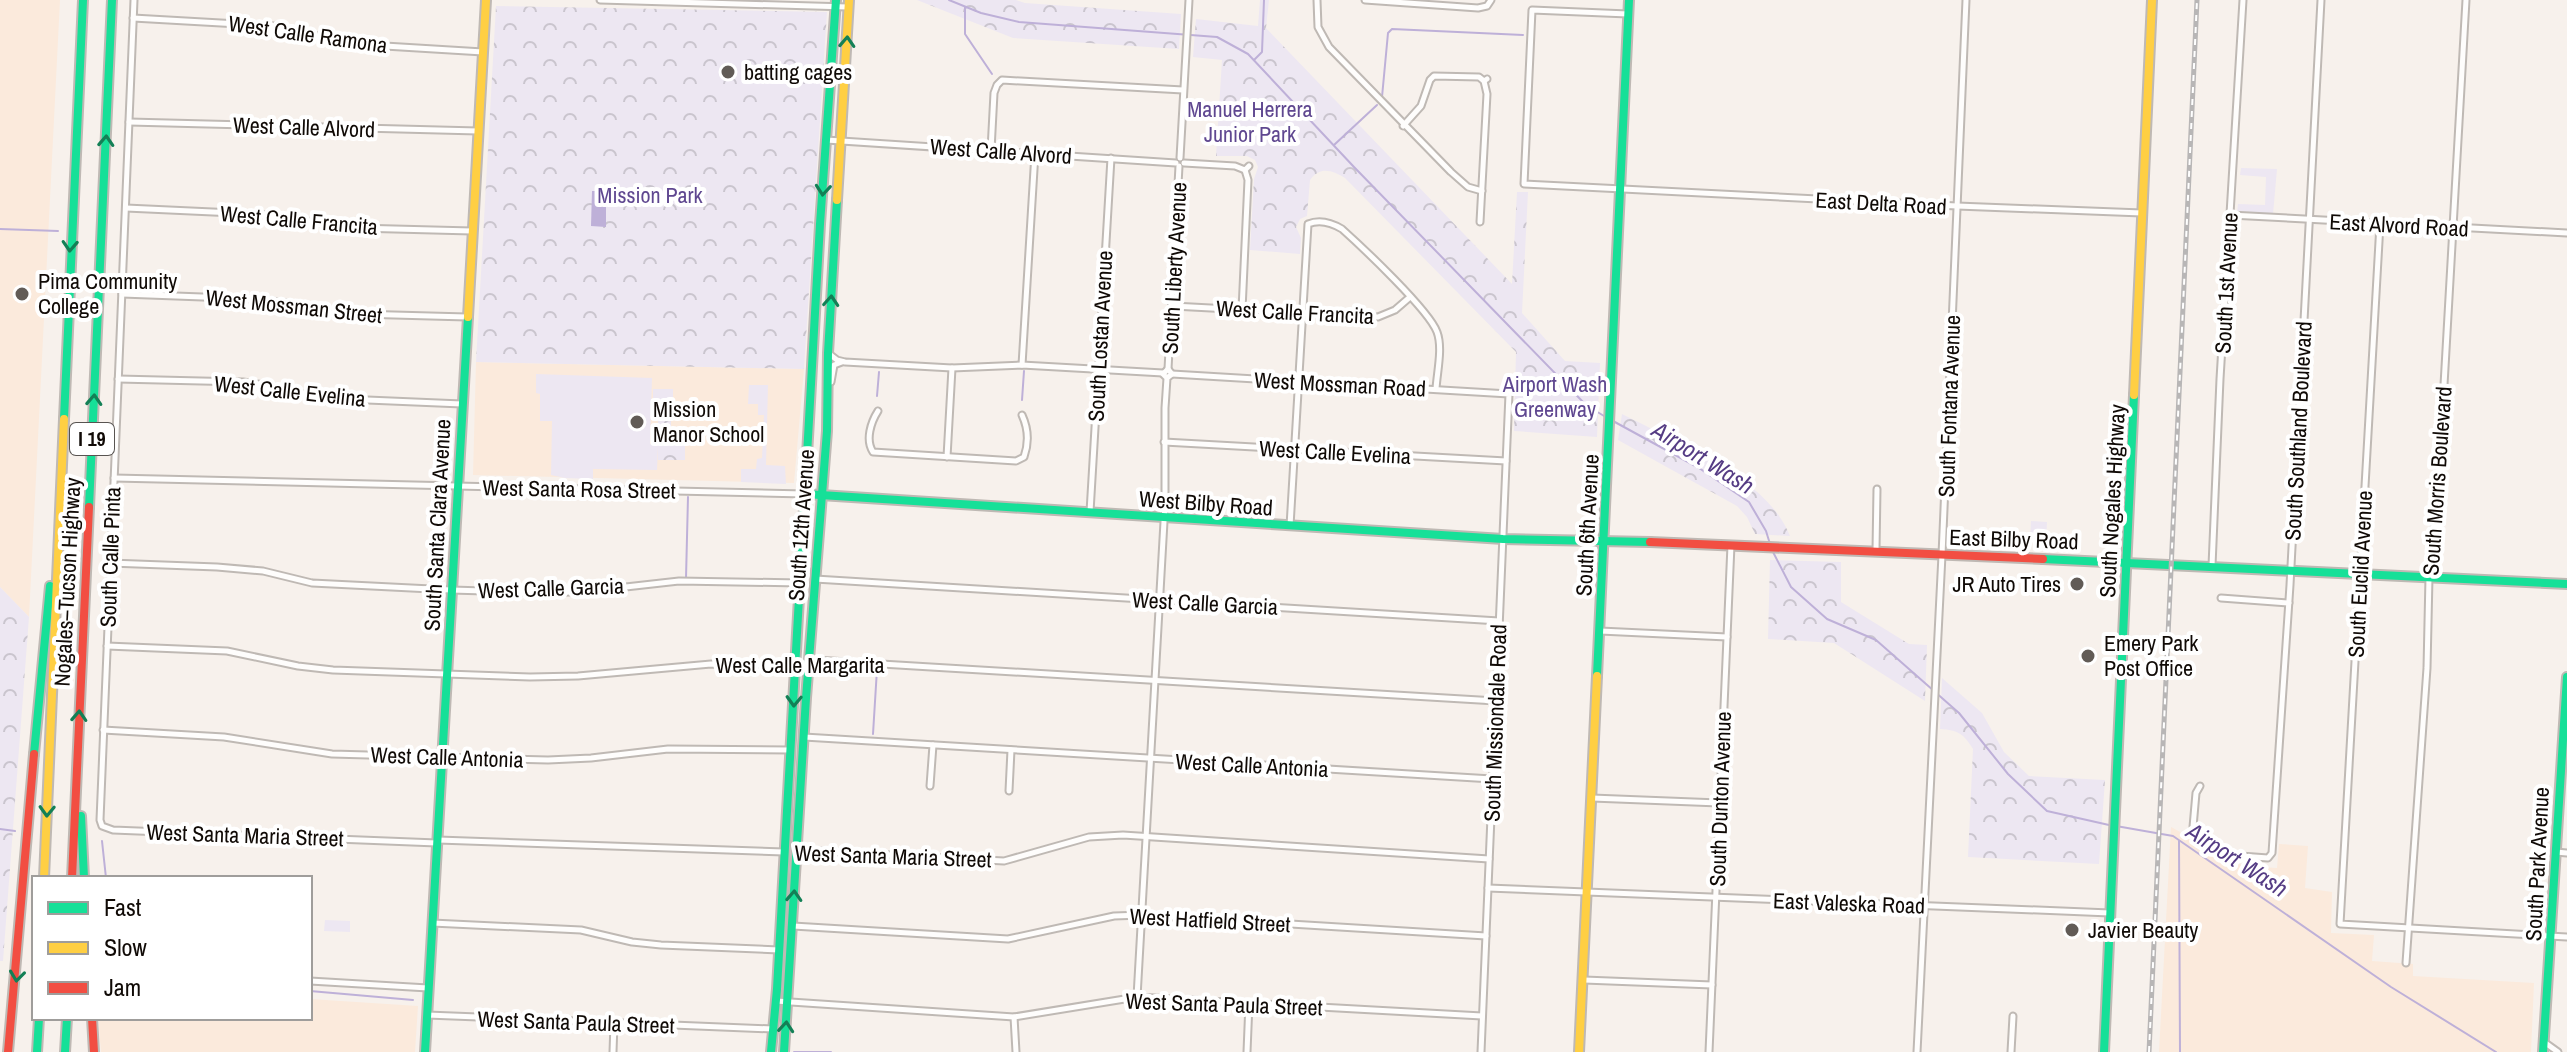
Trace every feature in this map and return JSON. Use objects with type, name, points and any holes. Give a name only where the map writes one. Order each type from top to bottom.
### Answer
[{"type":"main road","name":"Nogales–Tucson Highway","points":[[44,876],[83,0]]},
{"type":"main road","name":"Nogales–Tucson Highway","points":[[72,876],[112,0]]},
{"type":"main road","name":"South Santa Clara Avenue","points":[[425,1052],[486,0]]},
{"type":"main road","name":"South 6th Avenue","points":[[1579,1052],[1629,0]]},
{"type":"main road","name":"South Nogales Highway","points":[[2104,1052],[2152,0]]},
{"type":"main road","name":"South 12th Avenue","points":[[771,1052],[835,3]]},
{"type":"main road","name":"South 12th Avenue","points":[[784,1052],[822,495],[849,3]]},
{"type":"main road","points":[[812,375],[828,375]]},
{"type":"main road","name":"West Bilby Road","points":[[805,494],[1290,527],[1503,539],[1604,540]]},
{"type":"main road","points":[[8,1052],[25,892],[40,676],[59,509]]},
{"type":"main road","name":"East Bilby Road","points":[[1604,540],[2567,584]]},
{"type":"main road","name":"South Park Avenue","points":[[2543,1052],[2555,852],[2564,763],[2567,677]]},
{"type":"main road","points":[[77,758],[84,876]]},
{"type":"main road","points":[[37,1052],[39,1020]]},
{"type":"main road","points":[[65,1052],[67,1020]]},
{"type":"main road","points":[[92,1020],[94,1052]]},
{"type":"street","name":"South Calle Pinta","points":[[102,826],[103,730],[134,0]]},
{"type":"street","points":[[600,0],[849,3]]},
{"type":"street","name":"South Liberty Avenue","points":[[1137,997],[1164,518],[1163,442],[1189,0]]},
{"type":"street","points":[[1317,0],[1318,27],[1324,41],[1403,126],[1468,187],[1482,191]]},
{"type":"street","points":[[1365,0],[1478,8],[1489,3]]},
{"type":"street","name":"South Fontana Avenue","points":[[1917,1052],[1966,0]]},
{"type":"street","name":"South 1st Avenue","points":[[2212,567],[2243,0]]},
{"type":"street","name":"South Southland Boulevard","points":[[2200,786],[2196,793],[2194,831],[2199,837],[2227,855],[2266,859],[2272,853],[2289,603],[2321,0]]},
{"type":"street","name":"South Morris Boulevard","points":[[2406,963],[2427,668],[2429,577],[2438,490],[2466,0]]},
{"type":"street","name":"East Delta Road","points":[[1628,14],[1532,10],[1524,184],[2143,213]]},
{"type":"street","name":"West Calle Ramona","points":[[133,18],[274,26],[352,44],[483,52]]},
{"type":"street","points":[[1403,126],[1421,106],[1434,76],[1479,77],[1486,80],[1480,222]]},
{"type":"street","points":[[991,150],[994,93],[998,80],[1183,90]]},
{"type":"street","name":"West Calle Alvord","points":[[129,122],[478,131]]},
{"type":"street","name":"West Calle Alvord","points":[[826,140],[1247,168],[1242,310]]},
{"type":"street","points":[[1022,365],[1035,153]]},
{"type":"street","name":"South Lostan Avenue","points":[[1090,514],[1111,158]]},
{"type":"street","name":"West Calle Francita","points":[[126,208],[258,214],[356,228],[472,231]]},
{"type":"street","name":"East Alvord Road","points":[[2230,215],[2567,233]]},
{"type":"street","points":[[1290,527],[1306,225],[1316,221],[1328,222],[1342,229],[1410,297],[1437,331],[1436,389]]},
{"type":"street","name":"South Euclid Avenue","points":[[2380,224],[2340,924],[2408,927]]},
{"type":"street","name":"West Mossman Street","points":[[122,294],[256,299],[287,303],[321,313],[467,317]]},
{"type":"street","name":"West Calle Francita","points":[[1173,306],[1378,317],[1395,310],[1410,297]]},
{"type":"street","points":[[828,353],[832,358],[845,362]]},
{"type":"street","points":[[828,390],[834,365],[845,362]]},
{"type":"street","name":"West Mossman Road","points":[[845,362],[952,368],[1022,365],[1509,394]]},
{"type":"street","points":[[947,457],[952,368]]},
{"type":"street","name":"West Calle Evelina","points":[[118,379],[243,382],[320,398],[462,404]]},
{"type":"street","name":"South Missiondale Road","points":[[1481,1052],[1509,394]]},
{"type":"street","points":[[878,411],[873,419],[869,442],[873,452],[1016,461],[1025,460],[1027,450],[1027,426],[1022,415]]},
{"type":"street","name":"West Calle Evelina","points":[[1163,442],[1506,461]]},
{"type":"street","name":"West Santa Rosa Street","points":[[114,478],[805,494]]},
{"type":"street","points":[[1876,551],[1877,489]]},
{"type":"street","name":"South Dunton Avenue","points":[[1709,1052],[1731,545]]},
{"type":"street","name":"West Calle Garcia","points":[[110,563],[263,571],[312,583],[550,593],[679,581],[801,583]]},
{"type":"street","name":"West Calle Garcia","points":[[815,579],[1499,621]]},
{"type":"street","points":[[2221,598],[2289,603]]},
{"type":"street","points":[[1600,631],[1727,637]]},
{"type":"street","name":"West Calle Margarita","points":[[107,646],[227,651],[333,670],[530,677],[578,676],[711,664],[795,666],[809,661],[1496,701]]},
{"type":"street","name":"West Calle Antonia","points":[[103,730],[224,737],[332,754],[548,760],[668,749],[791,750]]},
{"type":"street","name":"West Calle Antonia","points":[[804,737],[1492,779]]},
{"type":"street","points":[[930,786],[933,745]]},
{"type":"street","points":[[1009,791],[1011,750]]},
{"type":"street","points":[[1592,798],[1719,803]]},
{"type":"street","name":"West Santa Maria Street","points":[[102,826],[113,830],[437,842],[798,850],[1004,861],[1089,837],[1123,835],[1489,859]]},
{"type":"street","points":[[2555,852],[2567,853]]},
{"type":"street","name":"East Valeska Road","points":[[1488,888],[2111,913]]},
{"type":"street","name":"West Hatfield Street","points":[[793,926],[1008,939],[1114,916],[1142,915],[1486,936]]},
{"type":"street","points":[[432,923],[571,929],[660,945],[779,950]]},
{"type":"street","points":[[2408,927],[2567,937]]},
{"type":"street","points":[[1584,980],[1712,985]]},
{"type":"street","points":[[312,981],[428,988]]},
{"type":"street","name":"West Santa Paula Street","points":[[776,1001],[1014,1017],[1137,997],[1482,1016]]},
{"type":"street","points":[[1247,1052],[1249,1003]]},
{"type":"street","name":"West Santa Paula Street","points":[[427,1015],[773,1029]]},
{"type":"street","points":[[2011,1052],[2013,1016]]},
{"type":"street","points":[[1014,1017],[1016,1052]]},
{"type":"street","points":[[613,1052],[614,1023]]},
{"type":"street","points":[[2543,1041],[2558,1052]]},
{"type":"shaded area","name":"Pima Community College","points":[[0,0],[60,0],[29,617],[0,587]]},
{"type":"shaded area","points":[[592,191],[606,191],[606,227],[591,226]]},
{"type":"shaded area","name":"Mission Manor School","points":[[476,362],[804,369],[794,483],[473,475]]},
{"type":"shaded area","points":[[2171,827],[2243,866],[2277,868],[2279,844],[2308,846],[2305,888],[2332,892],[2331,933],[2374,935],[2372,961],[2413,964],[2413,976],[2534,983],[2531,1052],[2159,1052]]},
{"type":"shaded area","points":[[312,999],[418,1006],[415,1052],[101,1052],[98,1020],[312,1020]]},
{"type":"green space","points":[[917,0],[1016,0],[1181,14],[1179,49],[1013,38]]},
{"type":"green space","name":"Airport Wash Greenway","points":[[1260,0],[1269,0],[1266,28],[1512,284],[1517,192],[1528,192],[1522,313],[1565,361],[1600,363],[1597,437],[1514,431],[1516,352],[1340,175],[1322,171],[1310,180],[1307,216],[1300,219],[1296,227],[1301,238],[1300,254],[1250,250],[1254,179],[1258,167],[1255,160],[1247,156],[1216,156],[1222,60],[1193,57],[1196,19],[1258,26]]},
{"type":"green space","name":"Mission Park","points":[[496,6],[827,12],[804,369],[476,362]]},
{"type":"green space","points":[[2241,168],[2277,169],[2273,214],[2237,213],[2238,204],[2265,205],[2266,177],[2240,175]]},
{"type":"green space","points":[[536,374],[652,378],[650,444],[658,446],[657,470],[593,469],[593,479],[551,475],[552,421],[540,421]]},
{"type":"green space","points":[[749,385],[768,385],[766,465],[785,466],[786,484],[741,482],[741,469],[756,469],[757,459],[762,458],[764,415],[758,415],[758,404],[748,404]]},
{"type":"green space","points":[[653,389],[673,389],[673,404],[653,403]]},
{"type":"green space","points":[[658,410],[671,410],[671,429],[685,429],[685,460],[658,460]]},
{"type":"green space","name":"Airport Wash Greenway","points":[[1622,414],[1693,449],[1741,479],[1762,496],[1790,536],[1755,534],[1747,517],[1737,506],[1618,440]]},
{"type":"green space","points":[[2031,521],[2047,522],[2046,541],[2030,541]]},
{"type":"green space","points":[[1770,560],[1841,562],[1841,602],[1909,644],[1927,645],[1925,701],[1834,643],[1768,639]]},
{"type":"green space","points":[[0,587],[29,617],[3,961],[0,961]]},
{"type":"green space","points":[[1942,678],[1982,713],[2004,752],[2029,776],[2105,780],[2099,864],[1968,857],[1973,749],[1960,734],[1940,729]]},
{"type":"green space","points":[[325,920],[350,921],[350,932],[324,931]]},
{"type":"waterway","name":"Airport Wash","points":[[949,0],[981,13],[1019,22],[1217,37],[1248,54],[1586,405],[1604,416]]},
{"type":"waterway","points":[[1254,60],[1262,52],[1264,0]]},
{"type":"waterway","points":[[965,7],[965,34],[992,74]]},
{"type":"waterway","points":[[1382,97],[1388,33],[1392,29],[1523,35]]},
{"type":"waterway","points":[[1334,145],[1377,105]]},
{"type":"waterway","points":[[0,229],[58,231]]},
{"type":"waterway","points":[[1022,400],[1024,371]]},
{"type":"waterway","points":[[877,396],[879,372]]},
{"type":"waterway","name":"Airport Wash","points":[[1613,421],[1699,468],[1749,502],[1770,544]]},
{"type":"waterway","points":[[686,578],[688,497]]},
{"type":"waterway","name":"Airport Wash","points":[[1772,550],[1791,587],[1827,619],[1876,640],[1959,713],[2008,774],[2047,811],[2109,825]]},
{"type":"waterway","points":[[873,734],[877,669]]},
{"type":"waterway","name":"Airport Wash","points":[[2116,826],[2173,836],[2391,987],[2496,1052]]},
{"type":"waterway","points":[[0,829],[15,831]]},
{"type":"waterway","points":[[102,841],[106,876]]},
{"type":"waterway","points":[[2179,841],[2180,1052]]},
{"type":"waterway","points":[[312,991],[413,1000]]},
{"type":"waterway","points":[[794,1052],[831,1052]]},
{"type":"railway","points":[[2149,1052],[2197,0]]},
{"type":"traffic: fast","points":[[64,419],[83,0]]},
{"type":"traffic: fast","points":[[89,507],[112,0]]},
{"type":"traffic: fast","points":[[771,1052],[836,0]]},
{"type":"traffic: fast","points":[[1597,676],[1629,0]]},
{"type":"traffic: fast","points":[[784,1052],[806,698],[827,431],[837,200]]},
{"type":"traffic: fast","points":[[425,1052],[468,317]]},
{"type":"traffic: fast","points":[[2104,1052],[2134,395]]},
{"type":"traffic: fast","points":[[805,494],[1503,539],[1650,542]]},
{"type":"traffic: fast","points":[[2043,559],[2567,584]]},
{"type":"traffic: fast","points":[[34,754],[50,586]]},
{"type":"traffic: fast","points":[[2543,1052],[2567,677]]},
{"type":"traffic: fast","points":[[81,816],[84,876]]},
{"type":"traffic: fast","points":[[37,1052],[39,1020]]},
{"type":"traffic: fast","points":[[65,1052],[67,1020]]},
{"type":"traffic: slow","points":[[468,317],[486,0]]},
{"type":"traffic: slow","points":[[837,200],[849,0]]},
{"type":"traffic: slow","points":[[2134,395],[2152,0]]},
{"type":"traffic: slow","points":[[44,876],[64,419]]},
{"type":"traffic: slow","points":[[1579,1052],[1597,676]]},
{"type":"traffic: jam","points":[[72,876],[89,507]]},
{"type":"traffic: jam","points":[[1650,542],[2043,559]]},
{"type":"traffic: jam","points":[[8,1052],[34,754]]},
{"type":"traffic: jam","points":[[92,1020],[94,1052]]},
{"type":"place","name":"batting cages","points":[[728,72]]},
{"type":"place","name":"Pima Community College","points":[[22,294]]},
{"type":"place","name":"Mission Manor School","points":[[637,422]]},
{"type":"place","name":"JR Auto Tires","points":[[2077,584]]},
{"type":"place","name":"Emery Park Post Office","points":[[2088,656]]},
{"type":"place","name":"Javier Beauty","points":[[2072,930]]},
{"type":"park label","name":"Manuel Herrera Junior Park","points":[[1250,122]]}]
